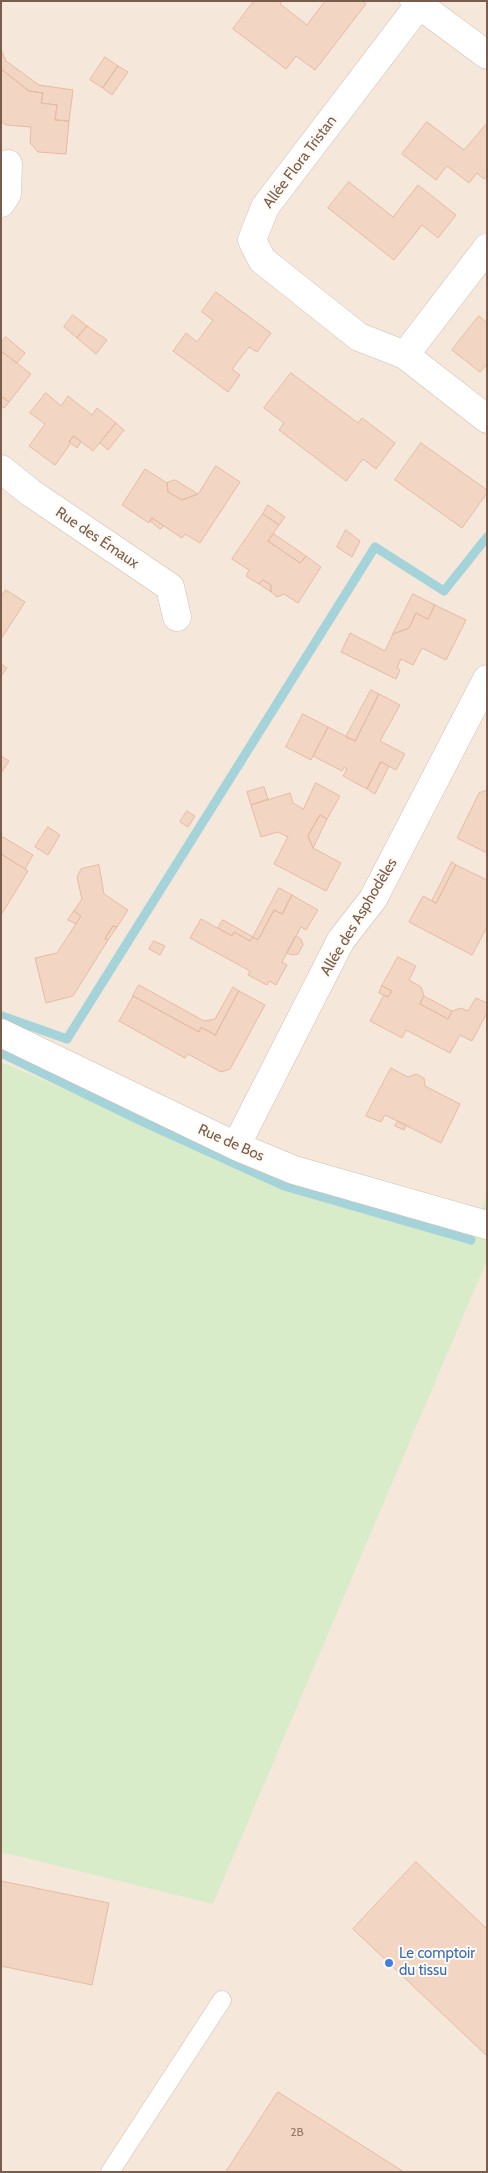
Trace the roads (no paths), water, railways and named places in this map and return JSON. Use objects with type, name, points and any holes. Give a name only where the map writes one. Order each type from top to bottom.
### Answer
[{"type":"street","name":"Allée Flora Tristan","points":[[487,55],[417,3],[265,207],[252,240],[262,260],[359,337],[405,355],[487,419]]},
{"type":"street","points":[[1,204],[7,194],[8,164]]},
{"type":"street","points":[[405,355],[487,248]]},
{"type":"street","name":"Rue des Émaux","points":[[1,469],[30,493],[170,587],[177,617]]},
{"type":"street","name":"Allée des Asphodèles","points":[[236,1146],[341,940],[373,899],[487,679]]},
{"type":"street","name":"Rue de Bos","points":[[1,1033],[236,1146],[294,1170],[480,1223]]},
{"type":"lane","points":[[110,2172],[222,2000]]},
{"type":"waterway","points":[[2,1016],[67,1039],[375,547],[444,591],[487,537]]},
{"type":"waterway","points":[[1,1053],[143,1122],[284,1186],[471,1240]]},
{"type":"place","name":"Le comptoir du tissu","points":[[389,1963]]}]
